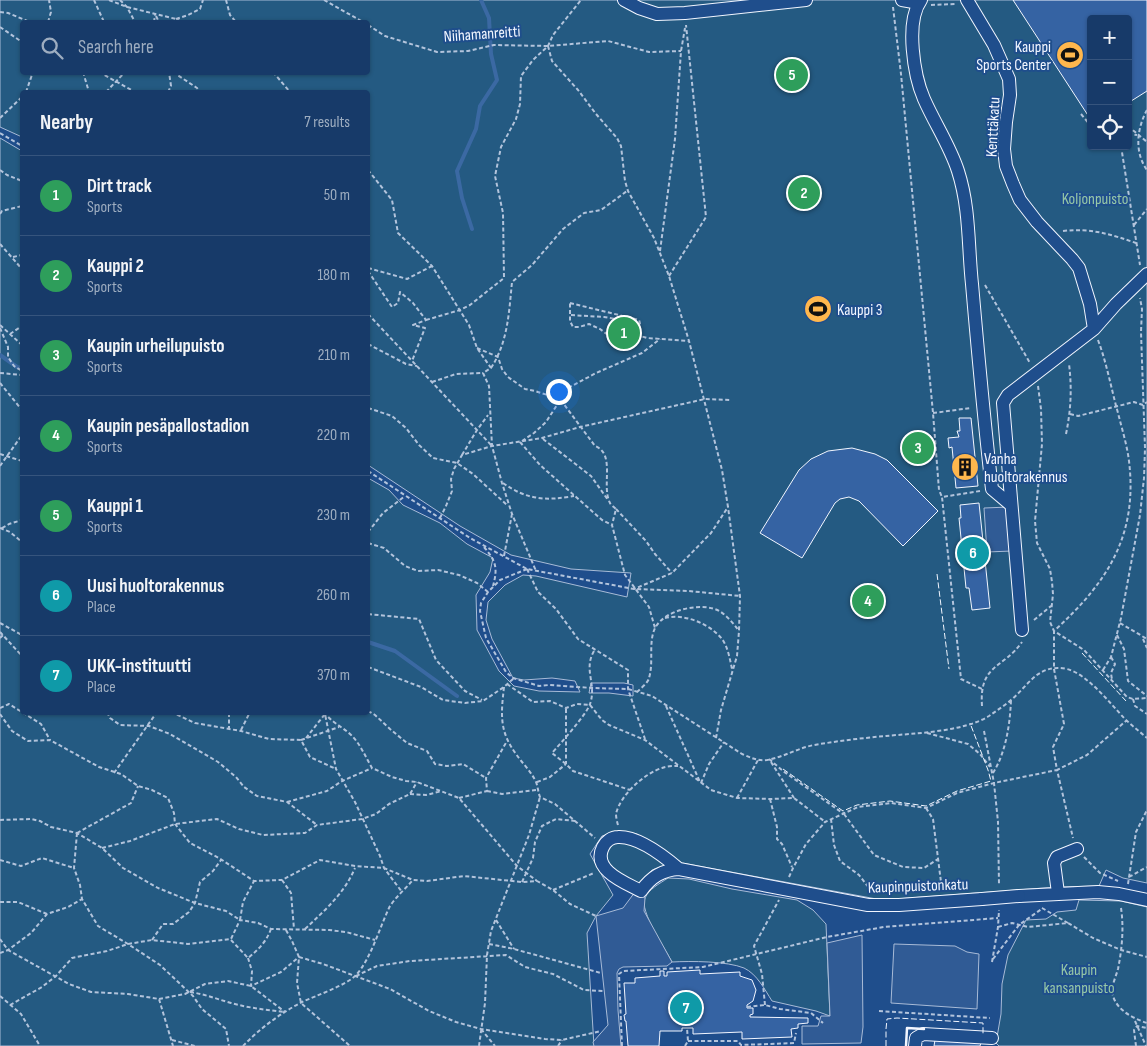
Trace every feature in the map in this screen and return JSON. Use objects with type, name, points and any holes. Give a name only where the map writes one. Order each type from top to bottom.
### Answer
[{"type":"street","points":[[624,0],[657,14],[685,19],[806,0]]},
{"type":"street","points":[[902,0],[920,2],[914,17],[912,30],[918,77],[923,97],[954,159],[960,178],[965,204],[992,489],[1011,505]]},
{"type":"street","name":"Kenttäkatu","points":[[968,2],[994,45],[1010,79],[1004,149],[1006,166],[1020,200],[1036,222],[1072,258],[1079,268],[1090,304],[1094,330]]},
{"type":"street","points":[[1022,630],[1003,403],[1008,395],[1094,330],[1142,278]]},
{"type":"street","points":[[606,868],[602,862],[603,846],[609,840],[620,836],[647,846],[679,869]]},
{"type":"street","points":[[1058,893],[1054,863],[1057,857],[1078,849]]},
{"type":"street","name":"Kaupinpuistonkatu","points":[[606,868],[621,882],[641,891],[648,882],[659,874],[679,869],[785,890],[883,906],[1058,893],[1098,892],[1147,900]]},
{"type":"street","points":[[915,1046],[916,1038],[923,1034],[992,1038]]},
{"type":"path","points":[[48,20],[49,0]]},
{"type":"path","points":[[94,0],[103,20]]},
{"type":"path","points":[[109,0],[155,15],[176,19],[200,9],[203,0]]},
{"type":"path","points":[[120,0],[127,7],[134,20]]},
{"type":"path","points":[[226,0],[230,15],[234,20]]},
{"type":"path","points":[[324,0],[359,20]]},
{"type":"path","points":[[412,360],[425,328],[413,325],[470,305],[504,278],[503,213],[495,176],[501,147],[516,119],[520,104],[521,76],[533,60],[548,46],[553,35],[581,0]]},
{"type":"path","points":[[892,0],[901,74],[933,414],[938,490],[942,497],[961,679],[982,689]]},
{"type":"path","points":[[920,2],[939,6],[968,2]]},
{"type":"path","points":[[0,12],[25,20]]},
{"type":"path","points":[[154,20],[155,15]]},
{"type":"path","points":[[155,15],[158,20]]},
{"type":"path","points":[[660,254],[675,139],[685,19]]},
{"type":"path","points":[[669,276],[706,217],[685,19]]},
{"type":"path","points":[[0,27],[20,41]]},
{"type":"path","name":"Niihamanreitti","points":[[370,27],[385,36],[437,52],[468,51],[494,45],[548,46],[608,41],[649,52],[681,51]]},
{"type":"path","points":[[548,46],[552,61],[617,138],[621,146],[628,191],[654,238],[669,276],[689,341],[722,470],[740,596],[739,631],[733,672],[716,738]]},
{"type":"path","points":[[27,90],[31,75]]},
{"type":"path","points":[[84,75],[88,90]]},
{"type":"path","points":[[103,75],[132,90]]},
{"type":"path","points":[[108,90],[122,75]]},
{"type":"path","points":[[169,75],[171,86],[169,90]]},
{"type":"path","points":[[178,75],[199,90]]},
{"type":"path","points":[[276,75],[288,90]]},
{"type":"path","points":[[0,118],[20,100]]},
{"type":"path","points":[[1147,110],[1142,120],[1137,146],[1147,170]]},
{"type":"path","points":[[1081,114],[1087,121]]},
{"type":"path","points":[[1132,129],[1147,142]]},
{"type":"path","points":[[0,133],[20,145]]},
{"type":"path","points":[[1132,135],[1140,136]]},
{"type":"path","points":[[1103,670],[1111,657],[1120,623],[1140,515],[1144,478],[1142,278],[1122,150]]},
{"type":"path","points":[[0,170],[7,175],[20,179]]},
{"type":"path","points":[[370,172],[392,200],[398,233],[432,266],[469,325],[476,348],[490,368]]},
{"type":"path","points":[[431,382],[456,374],[483,373],[490,368],[498,357],[506,332],[512,282],[532,265],[563,229],[584,213],[601,210],[628,191]]},
{"type":"path","points":[[0,214],[20,207]]},
{"type":"path","points":[[1134,225],[1147,209]]},
{"type":"path","points":[[1048,233],[1081,229],[1112,235],[1137,244]]},
{"type":"path","points":[[0,244],[20,267]]},
{"type":"path","points":[[12,257],[20,255]]},
{"type":"path","points":[[370,270],[407,279],[432,266]]},
{"type":"path","points":[[370,273],[392,307],[398,304],[400,292],[413,303],[426,320]]},
{"type":"path","points":[[982,281],[1036,374],[1041,409],[1042,444],[1035,521],[1037,543],[1050,569],[1052,582],[1053,594],[1050,622],[1054,631],[1054,669],[1064,724],[1053,747],[1072,837],[1084,858],[1100,873],[1108,878],[1128,884],[1136,832],[1147,810]]},
{"type":"path","points":[[570,303],[628,318],[638,320],[641,328],[633,338],[608,336],[600,329],[589,324],[573,327],[570,303]]},
{"type":"path","points":[[570,315],[622,320],[628,318]]},
{"type":"path","points":[[370,316],[492,446]]},
{"type":"path","points":[[0,327],[20,343]]},
{"type":"path","points":[[0,327],[8,347],[8,357],[14,366],[20,370]]},
{"type":"path","points":[[10,334],[20,327]]},
{"type":"path","points":[[1054,631],[1077,610],[1109,570],[1126,531],[1130,506],[1129,463],[1124,438],[1106,364],[1094,330]]},
{"type":"path","points":[[637,335],[689,341]]},
{"type":"path","points":[[520,442],[546,422],[568,388],[579,381],[642,353],[660,339]]},
{"type":"path","points":[[370,345],[406,364],[417,366]]},
{"type":"path","points":[[476,348],[498,357],[502,369],[508,377],[525,390],[535,391],[560,399],[594,446],[600,448],[605,455],[609,502]]},
{"type":"path","points":[[1066,434],[1072,391],[1069,361],[1071,348]]},
{"type":"path","points":[[0,373],[20,375]]},
{"type":"path","points":[[483,373],[489,386],[492,446],[509,506],[536,571]]},
{"type":"path","points":[[0,383],[20,408]]},
{"type":"path","points":[[462,455],[492,446],[542,438],[580,427],[704,399],[731,400]]},
{"type":"path","points":[[1070,414],[1078,416],[1134,402],[1143,405]]},
{"type":"path","points":[[1143,405],[1147,402]]},
{"type":"path","points":[[933,414],[983,406]]},
{"type":"path","points":[[370,409],[392,416],[406,428],[419,446],[433,458],[457,463],[473,474],[509,506]]},
{"type":"path","points":[[440,518],[452,491],[451,479],[454,469],[477,430],[489,414]]},
{"type":"path","points":[[0,466],[20,438]]},
{"type":"path","points":[[542,438],[591,476],[609,502],[646,540],[655,554],[672,573]]},
{"type":"path","points":[[520,442],[540,465],[574,496],[602,520],[612,525]]},
{"type":"path","points":[[0,454],[20,460]]},
{"type":"path","points":[[370,472],[483,546],[527,569],[634,589],[688,591],[740,596]]},
{"type":"path","points":[[502,482],[514,491],[533,498],[553,499],[574,496]]},
{"type":"path","points":[[942,497],[992,489]]},
{"type":"path","points":[[370,529],[383,513],[405,496]]},
{"type":"path","points":[[634,589],[672,573],[711,532],[728,507]]},
{"type":"path","points":[[616,509],[612,525],[625,575],[649,608],[655,628],[649,679],[637,692]]},
{"type":"path","points":[[504,557],[512,514]]},
{"type":"path","points":[[1,528],[20,521]]},
{"type":"path","points":[[1,528],[10,532],[20,540]]},
{"type":"path","points":[[370,543],[384,548],[405,566],[418,571],[438,570],[459,576],[477,583],[488,592]]},
{"type":"path","points":[[483,546],[494,558],[496,574],[493,586]]},
{"type":"path","points":[[527,569],[508,576],[493,586],[481,603],[481,621],[486,638],[506,672],[514,678],[539,686],[628,689],[652,696],[742,754],[758,760],[769,760],[812,745],[864,738],[926,733],[981,720],[1012,700],[1030,679],[1043,671],[1054,669],[1076,673],[1147,738]]},
{"type":"path","points":[[527,569],[538,592],[556,609],[578,639],[594,651],[628,670],[628,689],[645,740]]},
{"type":"path","points":[[982,706],[982,689],[989,672],[1022,643],[1022,630],[1051,606]]},
{"type":"path","points":[[655,628],[664,619],[686,608],[703,607],[719,611],[739,631]]},
{"type":"path","points":[[370,614],[419,619],[436,660],[465,691],[483,701]]},
{"type":"path","points":[[664,619],[688,618],[714,632],[723,640],[730,656],[733,672]]},
{"type":"path","points":[[0,623],[20,634]]},
{"type":"path","points":[[1120,623],[1147,640]]},
{"type":"path","points":[[1054,631],[1084,650],[1127,697],[1133,699],[1147,697]]},
{"type":"path","points":[[0,632],[4,634],[20,654]]},
{"type":"path","points":[[0,638],[4,634]]},
{"type":"path","points":[[1117,634],[1124,649],[1128,681],[1147,697]]},
{"type":"path","points":[[1142,638],[1147,648]]},
{"type":"path","points":[[594,651],[589,659],[592,688],[590,705],[552,753],[573,772],[630,790]]},
{"type":"path","points":[[1111,657],[1115,664],[1111,673],[1112,681]]},
{"type":"path","points":[[370,668],[421,687],[443,700],[465,703],[483,701],[514,678]]},
{"type":"path","points":[[507,684],[533,702],[550,701],[566,708],[576,704],[590,705],[602,720],[609,725],[645,740],[711,790],[737,798],[794,798]]},
{"type":"path","points":[[479,1046],[489,944],[496,920],[529,835],[540,797],[536,783],[507,741],[503,732],[504,687]]},
{"type":"path","points":[[1133,699],[1135,706],[1147,714]]},
{"type":"path","points":[[992,773],[998,765],[1003,750],[1012,700]]},
{"type":"path","points":[[0,708],[9,704],[20,711]]},
{"type":"path","points":[[666,706],[701,784]]},
{"type":"path","points":[[566,708],[566,764]]},
{"type":"path","points":[[370,712],[407,743],[427,751],[435,764],[448,766],[463,764],[486,778]]},
{"type":"path","points":[[0,714],[12,731],[28,741],[50,740]]},
{"type":"path","points":[[27,715],[41,724],[50,740],[75,755],[114,773],[121,774],[138,786],[168,798],[174,814],[175,824],[190,843],[221,859],[254,880],[282,880],[320,860],[355,866],[384,868],[413,880],[427,881],[464,876],[537,882]]},
{"type":"path","points":[[108,715],[120,725],[149,726],[170,734],[218,762],[236,777],[244,787],[257,796],[287,802],[318,825]]},
{"type":"path","points":[[114,773],[155,715]]},
{"type":"path","points":[[178,715],[195,723],[241,731],[269,739],[301,740],[339,727]]},
{"type":"path","points":[[229,715],[229,730]]},
{"type":"path","points":[[241,731],[249,715]]},
{"type":"path","points":[[306,738],[323,715]]},
{"type":"path","points":[[326,715],[330,729],[336,769],[355,802],[384,868],[402,892]]},
{"type":"path","points":[[327,715],[339,727],[350,734],[360,746],[372,768],[392,777],[417,782],[459,798],[517,866],[570,904],[596,916]]},
{"type":"path","points":[[765,1005],[762,974],[754,946],[785,890],[793,868],[806,844],[825,822],[858,807],[891,803],[926,808],[957,793],[1057,770],[1087,755],[1127,720]]},
{"type":"path","points":[[984,732],[992,769],[998,822],[999,886]]},
{"type":"path","points":[[926,733],[968,744],[980,754],[992,769]]},
{"type":"path","points":[[301,740],[310,757],[336,769]]},
{"type":"path","points":[[487,791],[486,778],[507,741]]},
{"type":"path","points":[[701,784],[709,764],[724,742]]},
{"type":"path","points":[[737,798],[758,760]]},
{"type":"path","points":[[769,760],[794,798],[825,822]]},
{"type":"path","points":[[769,760],[844,814],[874,855],[903,866],[924,868],[938,859]]},
{"type":"path","points":[[536,783],[550,776],[566,764]]},
{"type":"path","points":[[620,836],[616,814],[630,790],[646,775],[663,768],[678,766]]},
{"type":"path","points":[[287,802],[327,791],[342,781],[372,768]]},
{"type":"path","points":[[410,794],[417,782]]},
{"type":"path","points":[[77,833],[131,803],[138,786]]},
{"type":"path","points":[[459,798],[487,791],[502,794],[537,790]]},
{"type":"path","points":[[102,848],[130,841],[175,824],[217,819],[239,829],[264,835],[305,833],[318,825],[362,819],[376,814],[389,804],[410,794],[426,795],[442,791]]},
{"type":"path","points":[[540,797],[555,804],[603,846]]},
{"type":"path","points":[[770,799],[778,839],[793,868]]},
{"type":"path","points":[[926,808],[933,819],[942,887],[941,902]]},
{"type":"path","points":[[0,820],[31,819],[51,827],[77,833],[102,848],[123,868],[158,888],[226,911],[240,920],[258,923],[271,929],[346,932],[375,940]]},
{"type":"path","points":[[830,819],[834,845],[840,861],[859,875],[883,906]]},
{"type":"path","points":[[522,882],[533,858],[535,842],[542,826],[556,820],[575,821]]},
{"type":"path","points":[[77,833],[74,868],[80,885],[82,899],[98,926],[160,965],[189,992],[202,1009],[226,1029],[229,1046]]},
{"type":"path","points":[[0,860],[21,866],[42,858],[74,868]]},
{"type":"path","points":[[152,940],[163,924],[173,924],[189,912],[195,902],[200,882],[213,870],[221,859]]},
{"type":"path","points":[[305,929],[329,907],[348,884],[355,866]]},
{"type":"path","points":[[1129,876],[1147,867]]},
{"type":"path","points":[[553,890],[606,868]]},
{"type":"path","points":[[230,940],[240,920],[243,902],[254,880]]},
{"type":"path","points":[[282,880],[291,894],[294,929]]},
{"type":"path","points":[[356,976],[372,950],[392,904],[413,880]]},
{"type":"path","points":[[1119,894],[1123,924],[1121,950],[1112,991],[1117,1005],[1135,1019],[1147,1023]]},
{"type":"path","points":[[0,953],[8,950],[31,933],[47,914],[68,907],[82,899]]},
{"type":"path","points":[[0,902],[18,902],[47,914]]},
{"type":"path","points":[[999,902],[998,927],[992,961],[1019,925],[1049,905]]},
{"type":"path","points":[[1042,908],[1093,938],[1121,950],[1147,957]]},
{"type":"path","points":[[622,1046],[620,974],[623,971],[667,967],[703,967],[827,938],[884,927],[998,918]]},
{"type":"path","points":[[496,920],[514,949]]},
{"type":"path","points":[[998,927],[1012,923],[1028,927],[1068,923]]},
{"type":"path","points":[[248,958],[268,938],[271,929]]},
{"type":"path","points":[[286,930],[299,957],[296,984],[301,1003],[350,1046]]},
{"type":"path","points":[[0,939],[8,950],[70,984],[90,992],[128,994],[159,999],[185,994],[205,984],[228,981],[251,986],[285,1012]]},
{"type":"path","points":[[10,1005],[42,988],[72,958],[152,940],[188,944],[230,940]]},
{"type":"path","points":[[230,940],[248,958],[252,971],[251,986]]},
{"type":"path","points":[[489,944],[601,973]]},
{"type":"path","points":[[243,1046],[285,1012],[301,1003],[377,966],[410,960],[506,955],[525,967],[553,974],[584,990],[603,990]]},
{"type":"path","points":[[299,957],[390,989],[429,1011],[456,1022],[482,1029],[562,1040],[601,1031]]},
{"type":"path","points":[[251,986],[281,972],[299,957]]},
{"type":"path","points":[[189,992],[205,994],[240,1005],[285,1012]]},
{"type":"path","points":[[0,996],[21,1014],[40,1046]]},
{"type":"path","points":[[159,999],[173,1046]]},
{"type":"path","points":[[747,1007],[765,1005],[811,1013],[823,1023]]},
{"type":"path","points":[[879,1011],[990,1018]]},
{"type":"path","points":[[1135,1019],[1146,1046]]},
{"type":"path","points":[[1137,1026],[1147,1028]]},
{"type":"path","points":[[1136,1046],[1134,1030],[1137,1026]]},
{"type":"path","points":[[685,1046],[688,1041],[687,1028]]},
{"type":"path","points":[[482,1029],[496,1046]]},
{"type":"path","points":[[688,1041],[738,1041],[741,1045],[794,1043],[796,1033]]},
{"type":"path","points":[[172,1040],[195,1046]]},
{"type":"path","points":[[558,1046],[562,1040]]},
{"type":"green space","name":"Koljonpuisto","points":[[0,0],[1147,0],[1147,883],[1123,878],[1106,870],[1099,886],[1057,887],[882,900],[682,863],[637,834],[618,831],[602,836],[590,854],[613,895],[596,916],[587,933],[594,1046],[0,1046],[0,138],[20,150],[20,715],[370,715],[370,479],[389,490],[403,505],[440,523],[467,544],[493,558],[490,572],[476,595],[477,630],[499,671],[514,686],[539,691],[580,692],[575,681],[552,678],[524,680],[513,678],[492,639],[486,620],[488,602],[505,585],[523,575],[536,576],[627,597],[631,573],[571,569],[511,555],[460,526],[370,466],[370,90],[20,90],[20,136],[0,127]],"holes":[[[591,683],[624,683],[633,685],[633,696],[589,693]]]},
{"type":"green space","points":[[622,841],[638,846],[666,865],[652,870],[638,885],[616,872],[606,858],[609,847]]},
{"type":"green space","points":[[668,878],[689,879],[732,889],[797,900],[813,910],[826,924],[830,1016],[772,1001],[757,978],[744,968],[719,963],[672,962],[649,921],[644,904],[649,892]]},
{"type":"green space","name":"Kaupin kansanpuisto","points":[[1079,900],[1121,901],[1147,907],[1147,1046],[999,1046],[996,1043],[1001,1014],[1002,984],[1008,955],[1026,920],[1046,919],[1057,912],[1076,910]]},
{"type":"shaded area","points":[[1009,507],[1012,551],[987,552],[984,508]]},
{"type":"shaded area","points":[[635,892],[645,898],[644,911],[672,962],[667,966],[623,967],[619,969],[617,973],[621,1046],[594,1046],[593,1042],[608,1025],[596,916],[623,908]]},
{"type":"shaded area","points":[[862,935],[863,1027],[861,1043],[802,1044],[802,1026],[818,1026],[821,1016],[830,1016],[827,943]]},
{"type":"shaded area","points":[[894,944],[955,946],[967,952],[979,954],[977,1009],[891,1003]]},
{"type":"building","name":"Kauppi Sports Center","points":[[1013,0],[1147,0],[1147,91],[1132,100],[1132,15],[1087,15],[1087,114]]},
{"type":"building","name":"Vanha huoltorakennus","points":[[959,418],[971,418],[978,486],[956,488],[952,447],[949,448],[948,438],[959,437],[957,431],[960,431]]},
{"type":"building","points":[[852,448],[875,454],[887,460],[938,511],[903,546],[859,501],[849,497],[840,499],[835,503],[802,558],[760,533],[799,470],[811,459],[828,451]]},
{"type":"building","points":[[979,503],[990,608],[972,610],[969,588],[966,588],[959,518],[961,518],[960,505]]},
{"type":"building","points":[[700,970],[700,974],[740,972],[740,976],[752,980],[756,990],[753,1001],[747,1005],[747,1008],[753,1008],[753,1014],[750,1017],[808,1018],[808,1023],[798,1024],[798,1028],[791,1029],[792,1037],[742,1039],[742,1032],[693,1034],[693,1028],[682,1028],[682,1031],[660,1031],[659,1046],[628,1046],[624,1015],[626,1014],[624,983],[635,983],[635,978],[660,976],[660,971],[664,971],[664,976],[667,976],[667,972]]},
{"type":"building","points":[[935,1040],[981,1043],[980,1046],[934,1046]]},
{"type":"waterway","points":[[472,229],[462,198],[457,171],[476,129],[480,106],[497,80],[491,54],[489,18],[481,0]]},
{"type":"waterway","points":[[0,355],[20,368]]},
{"type":"waterway","points":[[370,643],[395,651],[457,696]]},
{"type":"fence","points":[[937,574],[949,669]]},
{"type":"fence","points":[[1082,653],[1126,701]]},
{"type":"fence","points":[[783,769],[843,811],[857,805],[890,801],[926,806],[957,791],[991,781],[970,723]]},
{"type":"fence","points":[[886,1046],[887,1019],[983,1023],[983,1034]]},
{"type":"wall","points":[[906,1046],[907,1028],[924,1029]]},
{"type":"place","name":"Kauppi Sports Center","points":[[1070,55]]},
{"type":"place","name":"Kauppi 1","points":[[792,75]]},
{"type":"place","name":"Kauppi 2","points":[[804,193]]},
{"type":"place","name":"Kauppi 3","points":[[818,309]]},
{"type":"place","name":"Dirt track","points":[[624,333]]},
{"type":"place","name":"Kaupin urheilupuisto","points":[[918,448]]},
{"type":"place","name":"Vanha huoltorakennus","points":[[965,467]]},
{"type":"place","name":"Uusi huoltorakennus","points":[[973,553]]},
{"type":"place","name":"Kaupin pesäpallostadion","points":[[868,601]]},
{"type":"place","name":"UKK-instituutti","points":[[686,1008]]}]
